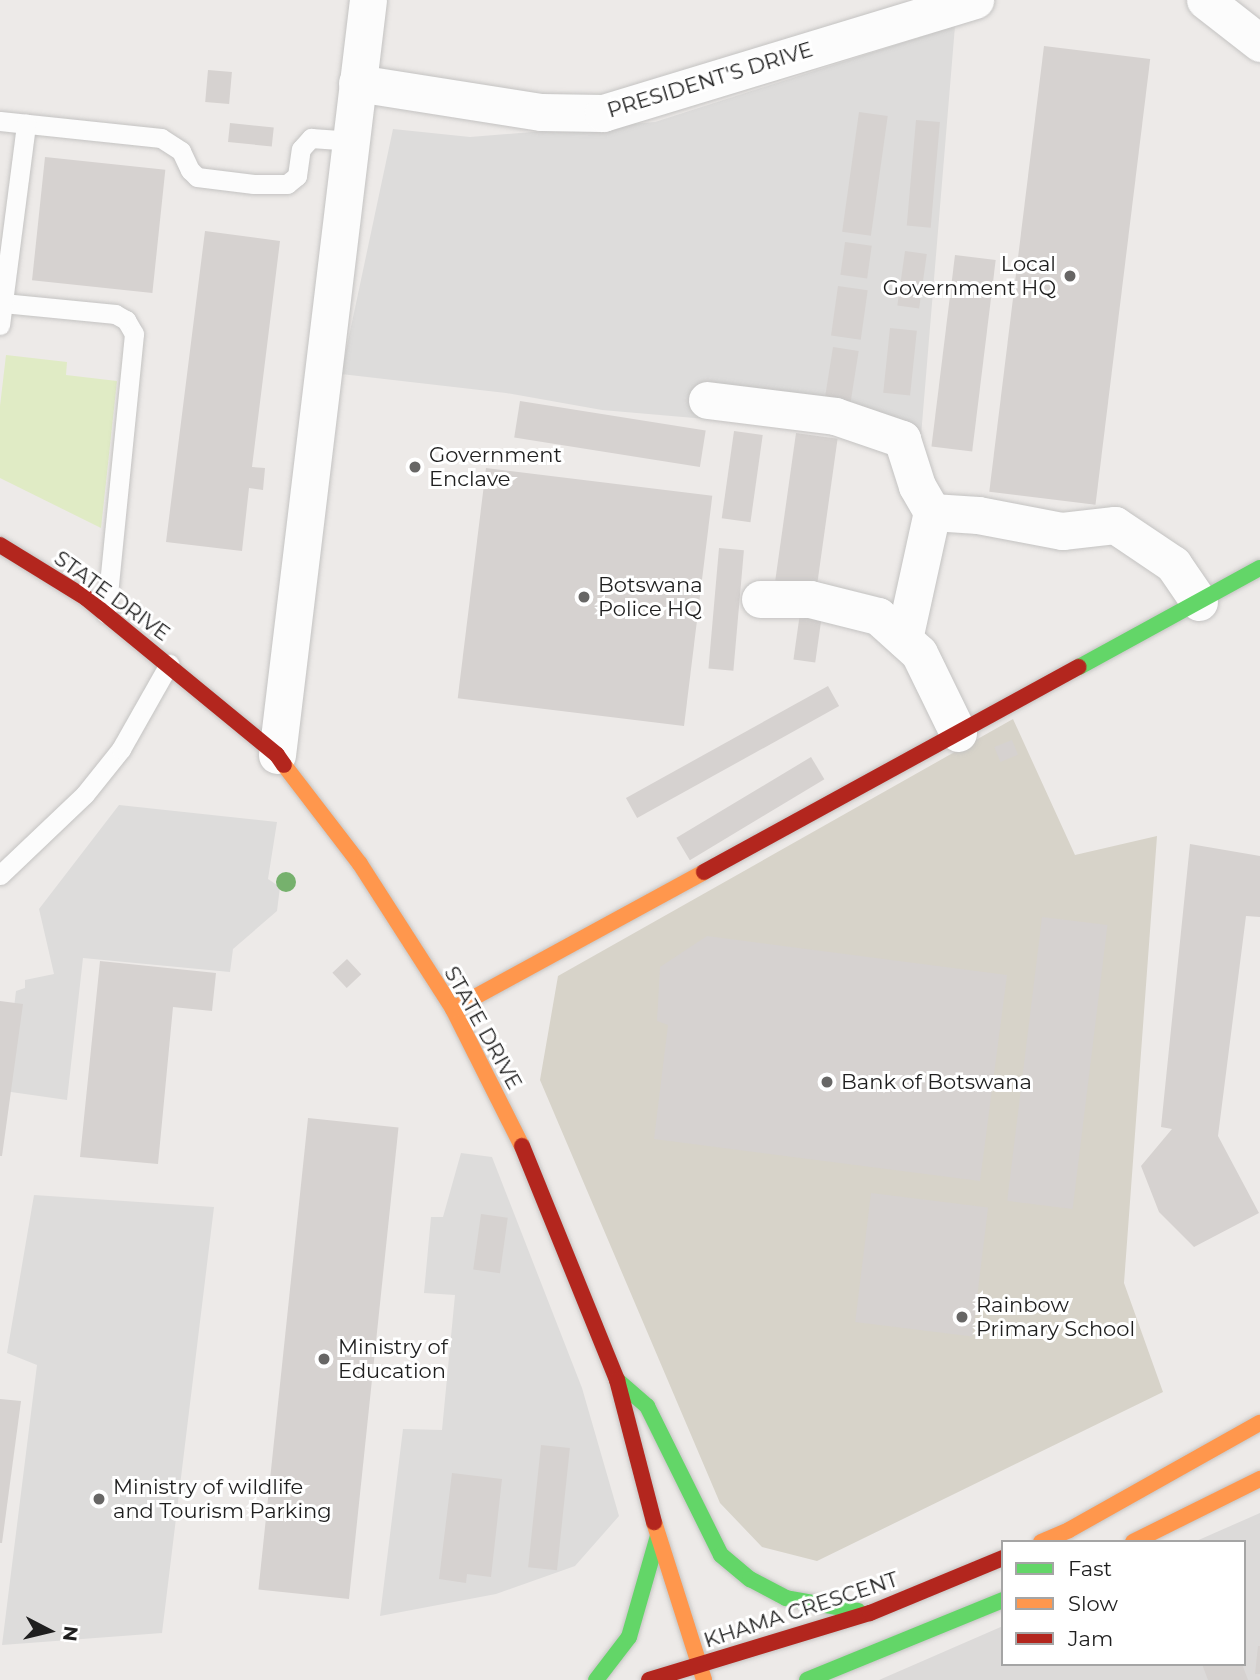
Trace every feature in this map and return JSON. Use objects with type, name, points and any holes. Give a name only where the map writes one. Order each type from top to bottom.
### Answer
[{"type":"street","points":[[277,755],[368,0]]},
{"type":"street","name":"PRESIDENT'S DRIVE","points":[[357,83],[541,112],[577,115],[603,113],[975,0]]},
{"type":"street","points":[[1205,0],[1260,43]]},
{"type":"street","points":[[707,400],[835,416],[902,439],[917,486],[932,512],[904,639]]},
{"type":"street","points":[[932,512],[978,515],[1062,531],[1115,525],[1173,564],[1199,601]]},
{"type":"street","name":"STATE DRIVE","points":[[0,545],[86,598],[277,755],[360,864],[453,1009],[534,1168],[617,1380],[658,1536],[702,1673]]},
{"type":"street","points":[[453,1009],[1260,568]]},
{"type":"street","points":[[760,599],[810,598],[878,616],[919,653],[958,733]]},
{"type":"street","points":[[617,1380],[647,1406],[721,1555],[750,1578],[786,1598],[870,1613]]},
{"type":"street","points":[[1046,1540],[1069,1530],[1260,1423]]},
{"type":"street","points":[[1137,1540],[1260,1479]]},
{"type":"street","points":[[596,1680],[629,1637],[658,1536]]},
{"type":"street","name":"KHAMA CRESCENT","points":[[649,1680],[702,1673],[870,1613],[1001,1559]]},
{"type":"street","points":[[807,1680],[1001,1601]]},
{"type":"lane","points":[[0,121],[161,138],[181,151],[190,170],[197,177],[254,184],[287,184],[297,176],[301,149],[311,138],[350,141]]},
{"type":"lane","points":[[0,325],[26,124]]},
{"type":"lane","points":[[3,303],[115,314],[126,320],[134,334],[106,614]]},
{"type":"lane","points":[[0,875],[92,785],[121,749],[169,664]]},
{"type":"shaded area","points":[[955,26],[921,436],[881,442],[786,426],[602,410],[506,393],[341,374],[393,129],[470,137],[655,122]]},
{"type":"shaded area","points":[[1013,719],[1075,855],[1157,836],[1124,1283],[1163,1392],[817,1561],[762,1547],[720,1503],[540,1080],[558,976]]},
{"type":"shaded area","points":[[119,805],[277,822],[268,879],[280,887],[277,911],[233,949],[230,972],[83,958],[67,1100],[4,1091],[16,991],[25,988],[25,980],[54,974],[39,909]]},
{"type":"shaded area","points":[[461,1153],[492,1157],[582,1388],[619,1516],[575,1566],[496,1594],[380,1616],[403,1429],[442,1430],[455,1295],[424,1293],[431,1217],[443,1217]]},
{"type":"shaded area","name":"Ministry of wildlife and Tourism Parking","points":[[34,1195],[214,1207],[162,1633],[2,1645],[37,1365],[7,1353]]},
{"type":"shaded area","points":[[1260,1513],[1260,1680],[879,1680],[1001,1627],[1001,1666],[1246,1666],[1246,1540],[1199,1540]]},
{"type":"green space","points":[[6,355],[67,362],[66,375],[117,381],[101,528],[0,478],[0,406]]},
{"type":"building","name":"Local Government HQ","points":[[1044,46],[1150,59],[1095,505],[989,492]]},
{"type":"building","points":[[208,70],[232,72],[229,104],[205,102]]},
{"type":"building","points":[[859,112],[888,116],[871,236],[842,232]]},
{"type":"building","points":[[916,120],[940,122],[931,228],[907,226]]},
{"type":"building","points":[[230,123],[274,128],[272,146],[228,142]]},
{"type":"building","points":[[45,157],[165,170],[152,293],[32,280]]},
{"type":"building","points":[[205,231],[280,241],[252,467],[265,468],[263,490],[249,488],[242,551],[166,542]]},
{"type":"building","points":[[845,242],[872,246],[867,278],[840,275]]},
{"type":"building","points":[[905,251],[927,254],[919,309],[897,305]]},
{"type":"building","points":[[955,255],[996,260],[972,452],[931,447]]},
{"type":"building","points":[[838,286],[868,290],[861,340],[831,336]]},
{"type":"building","points":[[890,328],[917,331],[910,395],[883,393]]},
{"type":"building","points":[[833,347],[859,351],[850,403],[825,399]]},
{"type":"building","points":[[520,401],[706,430],[700,467],[514,438]]},
{"type":"building","points":[[734,431],[763,435],[750,522],[722,518]]},
{"type":"building","points":[[796,433],[838,439],[817,586],[775,581]]},
{"type":"building","name":"Botswana Police HQ","points":[[486,468],[712,496],[684,726],[458,698]]},
{"type":"building","points":[[719,548],[744,550],[733,671],[708,669]]},
{"type":"building","points":[[800,613],[822,616],[815,663],[793,660]]},
{"type":"building","points":[[828,686],[839,706],[637,818],[626,798]]},
{"type":"building","points":[[1012,740],[1018,755],[1000,762],[994,747]]},
{"type":"building","points":[[811,757],[824,779],[690,860],[676,838]]},
{"type":"building","points":[[1190,844],[1260,856],[1260,917],[1246,916],[1218,1136],[1259,1213],[1194,1247],[1159,1212],[1141,1166],[1172,1129],[1161,1127]]},
{"type":"building","points":[[1042,917],[1108,925],[1073,1209],[1007,1201]]},
{"type":"building","name":"Bank of Botswana","points":[[707,936],[1007,975],[980,1181],[654,1139],[668,1025],[657,1021],[660,967]]},
{"type":"building","points":[[347,959],[361,974],[347,988],[332,973]]},
{"type":"building","points":[[100,961],[216,973],[212,1011],[173,1007],[158,1164],[80,1157]]},
{"type":"building","points":[[0,1001],[23,1004],[2,1156],[0,1156]]},
{"type":"building","name":"Ministry of Education","points":[[308,1118],[399,1128],[349,1599],[258,1589]]},
{"type":"building","points":[[871,1193],[988,1207],[972,1336],[855,1322]]},
{"type":"building","points":[[481,1214],[508,1218],[500,1273],[473,1269]]},
{"type":"building","points":[[0,1399],[21,1401],[2,1543],[0,1543]]},
{"type":"building","points":[[541,1445],[570,1448],[557,1570],[528,1567]]},
{"type":"building","points":[[452,1473],[502,1479],[491,1577],[467,1574],[466,1583],[439,1579]]},
{"type":"building","points":[[1258,1646],[1260,1674],[1255,1674]]},
{"type":"building","points":[[1203,1666],[1243,1666],[1248,1680],[1208,1680]]},
{"type":"traffic: fast","points":[[1079,667],[1260,568]]},
{"type":"traffic: fast","points":[[617,1380],[647,1406],[721,1555],[750,1579],[786,1598],[858,1611]]},
{"type":"traffic: fast","points":[[596,1680],[629,1637],[658,1536]]},
{"type":"traffic: fast","points":[[807,1680],[1001,1601]]},
{"type":"traffic: slow","points":[[284,765],[360,864],[453,1009],[522,1146]]},
{"type":"traffic: slow","points":[[453,1009],[704,872]]},
{"type":"traffic: slow","points":[[1046,1540],[1069,1530],[1260,1423]]},
{"type":"traffic: slow","points":[[1137,1540],[1260,1479]]},
{"type":"traffic: slow","points":[[654,1522],[704,1680]]},
{"type":"traffic: jam","points":[[0,545],[86,598],[277,755],[284,765]]},
{"type":"traffic: jam","points":[[704,872],[1079,667]]},
{"type":"traffic: jam","points":[[522,1146],[617,1380],[654,1522]]},
{"type":"traffic: jam","points":[[649,1680],[870,1613],[1001,1559]]},
{"type":"place","name":"Local Government HQ","points":[[1070,276]]},
{"type":"place","name":"Government Enclave","points":[[415,467]]},
{"type":"place","name":"Botswana Police HQ","points":[[584,597]]},
{"type":"place","name":"Bank of Botswana","points":[[827,1082]]},
{"type":"place","name":"Rainbow Primary School","points":[[962,1317]]},
{"type":"place","name":"Ministry of Education","points":[[324,1359]]},
{"type":"place","name":"Ministry of wildlife and Tourism Parking","points":[[99,1499]]}]
